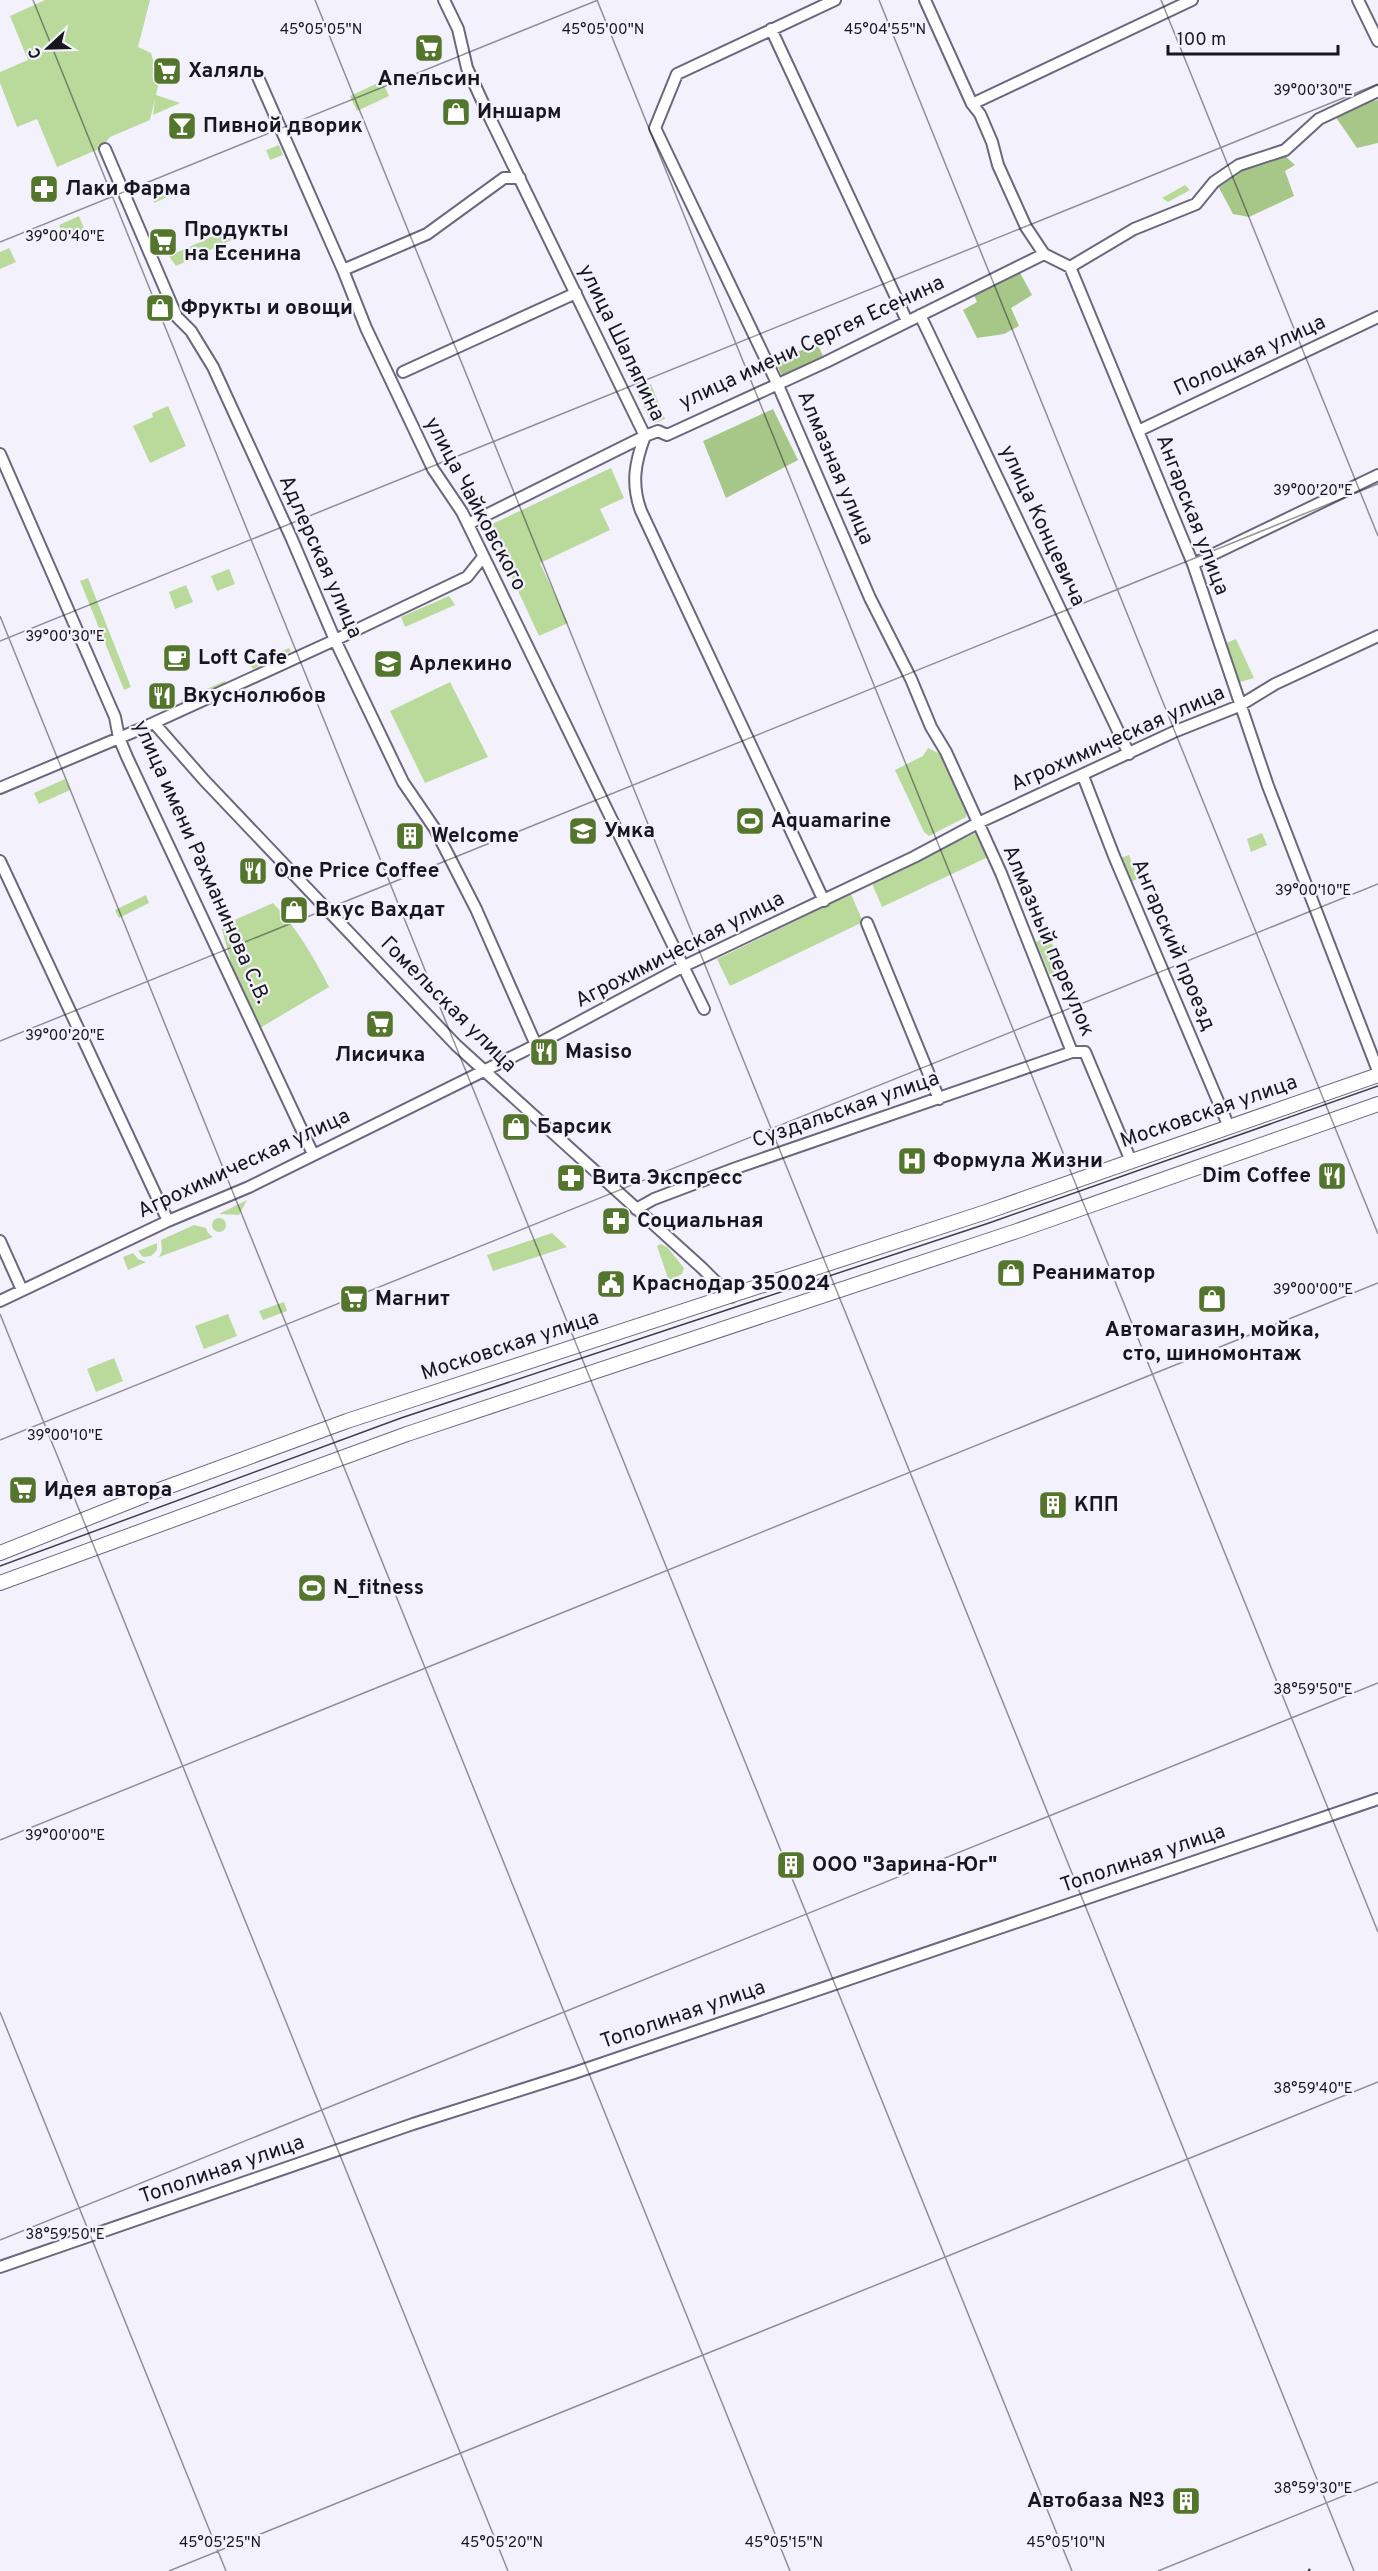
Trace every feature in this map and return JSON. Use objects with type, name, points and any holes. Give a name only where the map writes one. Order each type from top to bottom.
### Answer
[{"type":"street","name":"улица Шаляпина","points":[[444,0],[458,28],[467,68],[645,436],[636,459],[634,479],[634,494],[640,511],[824,901]]},
{"type":"street","points":[[835,0],[771,29],[907,321]]},
{"type":"street","points":[[926,0],[972,104],[980,114],[992,142],[998,165],[1026,226],[1044,254],[1070,267],[1134,229],[1196,204],[1214,182],[1239,165],[1285,150],[1319,119],[1378,91]]},
{"type":"street","points":[[972,104],[1192,0]]},
{"type":"street","points":[[1358,0],[1378,42]]},
{"type":"street","name":"Алмазная улица","points":[[771,29],[677,74],[655,128],[777,383],[870,598],[901,656],[978,824]]},
{"type":"street","name":"улица Чайковского","points":[[257,75],[292,159],[343,270],[366,328],[433,469],[462,512],[704,1009]]},
{"type":"street","name":"Адлерская улица","points":[[105,149],[177,317],[191,331],[213,367],[291,537],[335,640],[403,782],[435,829],[476,909],[536,1045]]},
{"type":"street","points":[[343,270],[428,234],[504,178],[520,178]]},
{"type":"street","name":"улица имени Сергея Есенина","points":[[468,524],[645,436],[658,431],[667,435],[826,362],[1044,254]]},
{"type":"street","name":"Ангарская улица","points":[[1070,267],[1193,564],[1239,706],[1268,786],[1378,1073]]},
{"type":"street","points":[[403,372],[576,293]]},
{"type":"street","name":"улица Концевича","points":[[920,315],[1129,754]]},
{"type":"street","name":"Полоцкая улица","points":[[1138,431],[1378,317]]},
{"type":"street","name":"улица имени Рахманинова С.В.","points":[[0,454],[115,717],[119,738],[313,1154]]},
{"type":"street","points":[[1193,564],[1378,475]]},
{"type":"street","points":[[0,788],[154,723],[467,577],[483,557]]},
{"type":"street","name":"Агрохимическая улица","points":[[0,1301],[168,1221],[249,1187],[536,1045],[682,967],[1176,731],[1239,706],[1275,684],[1378,636]]},
{"type":"street","name":"Гомельская улица","points":[[154,723],[204,780],[482,1071],[702,1268],[731,1297]]},
{"type":"street","name":"Ангарский проезд","points":[[1083,776],[1114,856],[1229,1127]]},
{"type":"street","name":"Алмазный переулок","points":[[978,824],[1001,873],[1072,1052],[1085,1052],[1131,1161]]},
{"type":"street","points":[[0,861],[168,1221]]},
{"type":"street","points":[[867,923],[939,1099]]},
{"type":"street","name":"Суздальская улица","points":[[636,1209],[654,1199],[736,1168],[1072,1052]]},
{"type":"street","name":"Московская улица","points":[[0,1553],[151,1493],[347,1421],[731,1297],[1131,1161],[1378,1073]]},
{"type":"street","points":[[0,1582],[407,1434],[1017,1231],[1378,1104]]},
{"type":"street","points":[[0,1241],[22,1290]]},
{"type":"street","name":"Тополиная улица","points":[[0,2267],[404,2128],[574,2073],[1378,1800]]},
{"type":"green space","points":[[45,0],[150,0],[138,47],[151,53],[159,80],[156,95],[180,103],[153,115],[155,99],[150,120],[110,137],[101,148],[57,167],[37,119],[17,127],[0,83],[0,72],[28,60],[10,16]]},
{"type":"green space","points":[[382,81],[389,96],[357,111],[350,96]]},
{"type":"green space","points":[[1378,100],[1378,143],[1357,148],[1335,116],[1358,105]]},
{"type":"green space","points":[[279,145],[283,155],[270,160],[266,150]]},
{"type":"green space","points":[[1284,155],[1295,165],[1285,171],[1294,196],[1249,217],[1233,214],[1217,184],[1243,166]]},
{"type":"green space","points":[[160,182],[167,197],[154,203],[148,187]]},
{"type":"green space","points":[[1185,185],[1190,190],[1168,202],[1162,198]]},
{"type":"green space","points":[[79,216],[85,231],[65,240],[59,225]]},
{"type":"green space","points":[[233,227],[238,237],[176,266],[169,256]]},
{"type":"green space","points":[[9,248],[16,262],[0,269],[0,252]]},
{"type":"green space","points":[[1018,269],[1032,295],[1011,308],[1019,326],[1004,334],[977,338],[963,310],[977,302],[972,291]]},
{"type":"green space","points":[[817,343],[823,356],[814,363],[783,377],[775,362]]},
{"type":"green space","points":[[651,384],[665,419],[655,423],[651,421],[636,391]]},
{"type":"green space","points":[[168,406],[186,446],[150,463],[133,426],[153,417],[152,413]]},
{"type":"green space","points":[[773,409],[798,460],[726,498],[703,441]]},
{"type":"green space","points":[[611,468],[624,498],[600,509],[610,530],[540,563],[568,623],[539,636],[488,526]]},
{"type":"green space","points":[[229,569],[235,584],[217,591],[211,576]]},
{"type":"green space","points":[[88,578],[131,687],[124,690],[80,581]]},
{"type":"green space","points":[[186,585],[193,602],[175,609],[169,592]]},
{"type":"green space","points":[[449,596],[455,605],[405,627],[401,617]]},
{"type":"green space","points":[[1236,639],[1254,678],[1237,683],[1222,645]]},
{"type":"green space","points":[[289,648],[291,651],[253,669],[251,666]]},
{"type":"green space","points":[[225,681],[227,684],[182,703],[181,700]]},
{"type":"green space","points":[[450,682],[488,757],[425,783],[390,711]]},
{"type":"green space","points":[[928,748],[948,758],[967,804],[966,817],[929,836],[924,832],[895,770],[923,756]]},
{"type":"green space","points":[[65,779],[70,790],[39,804],[34,793]]},
{"type":"green space","points":[[978,832],[988,857],[882,907],[871,881]]},
{"type":"green space","points":[[1262,833],[1267,845],[1251,852],[1247,839]]},
{"type":"green space","points":[[1129,855],[1138,879],[1130,882],[1120,858]]},
{"type":"green space","points":[[851,894],[863,922],[730,986],[717,959]]},
{"type":"green space","points":[[146,895],[149,903],[119,918],[115,910]]},
{"type":"green space","points":[[273,903],[304,943],[329,987],[260,1028],[234,973],[221,926]]},
{"type":"green space","points":[[1049,936],[1065,974],[1052,980],[1036,942]]},
{"type":"green space","points":[[247,1200],[239,1215],[219,1214]]},
{"type":"green space","points":[[219,1218],[224,1220],[226,1225],[224,1230],[219,1232],[214,1230],[212,1225],[214,1220]]},
{"type":"green space","points":[[194,1225],[206,1228],[213,1237],[159,1257],[162,1251],[161,1240]]},
{"type":"green space","points":[[552,1233],[567,1247],[493,1271],[487,1255]]},
{"type":"green space","points":[[157,1243],[157,1250],[151,1256],[143,1257],[138,1251]]},
{"type":"green space","points":[[661,1244],[668,1248],[684,1268],[682,1274],[669,1281],[657,1246]]},
{"type":"green space","points":[[133,1253],[138,1259],[146,1262],[128,1270],[123,1257]]},
{"type":"green space","points":[[284,1302],[287,1311],[263,1320],[259,1311]]},
{"type":"green space","points":[[228,1314],[237,1336],[204,1349],[195,1326]]},
{"type":"green space","points":[[114,1358],[123,1381],[96,1392],[87,1369]]},
{"type":"tram line","points":[[0,1566],[401,1418],[989,1223],[1378,1086]]},
{"type":"place","name":"Апельсин","points":[[429,48]]},
{"type":"place","name":"Халяль","points":[[167,71]]},
{"type":"place","name":"Иншарм","points":[[456,112]]},
{"type":"place","name":"Пивной дворик","points":[[182,126]]},
{"type":"place","name":"Лаки Фарма","points":[[44,189]]},
{"type":"place","name":"Продукты на Есенина","points":[[163,242]]},
{"type":"place","name":"Фрукты и овощи","points":[[160,308]]},
{"type":"place","name":"Loft Cafe","points":[[177,658]]},
{"type":"place","name":"Арлекино","points":[[388,664]]},
{"type":"place","name":"Вкуснолюбов","points":[[162,696]]},
{"type":"place","name":"Aquamarine","points":[[750,821]]},
{"type":"place","name":"Умка","points":[[583,831]]},
{"type":"place","name":"Welcome","points":[[410,836]]},
{"type":"place","name":"One Price Coffee","points":[[253,871]]},
{"type":"place","name":"Вкус Вахдат","points":[[294,910]]},
{"type":"place","name":"Лисичка","points":[[380,1024]]},
{"type":"place","name":"Masiso","points":[[544,1052]]},
{"type":"place","name":"Барсик","points":[[516,1127]]},
{"type":"place","name":"Формула Жизни","points":[[912,1161]]},
{"type":"place","name":"Dim Coffee","points":[[1332,1176]]},
{"type":"place","name":"Вита Экспресс","points":[[571,1178]]},
{"type":"place","name":"Социальная","points":[[616,1221]]},
{"type":"place","name":"Реаниматор","points":[[1011,1273]]},
{"type":"place","name":"Краснодар 350024","points":[[611,1284]]},
{"type":"place","name":"Магнит","points":[[354,1299]]},
{"type":"place","name":"Автомагазин, мойка, сто, шиномонтаж","points":[[1212,1299]]},
{"type":"place","name":"Идея автора","points":[[23,1490]]},
{"type":"place","name":"КПП","points":[[1053,1505]]},
{"type":"place","name":"N_fitness","points":[[312,1588]]},
{"type":"place","name":"ООО \"Зарина-Юг\"","points":[[791,1865]]},
{"type":"place","name":"Автобаза №3","points":[[1186,2501]]}]
